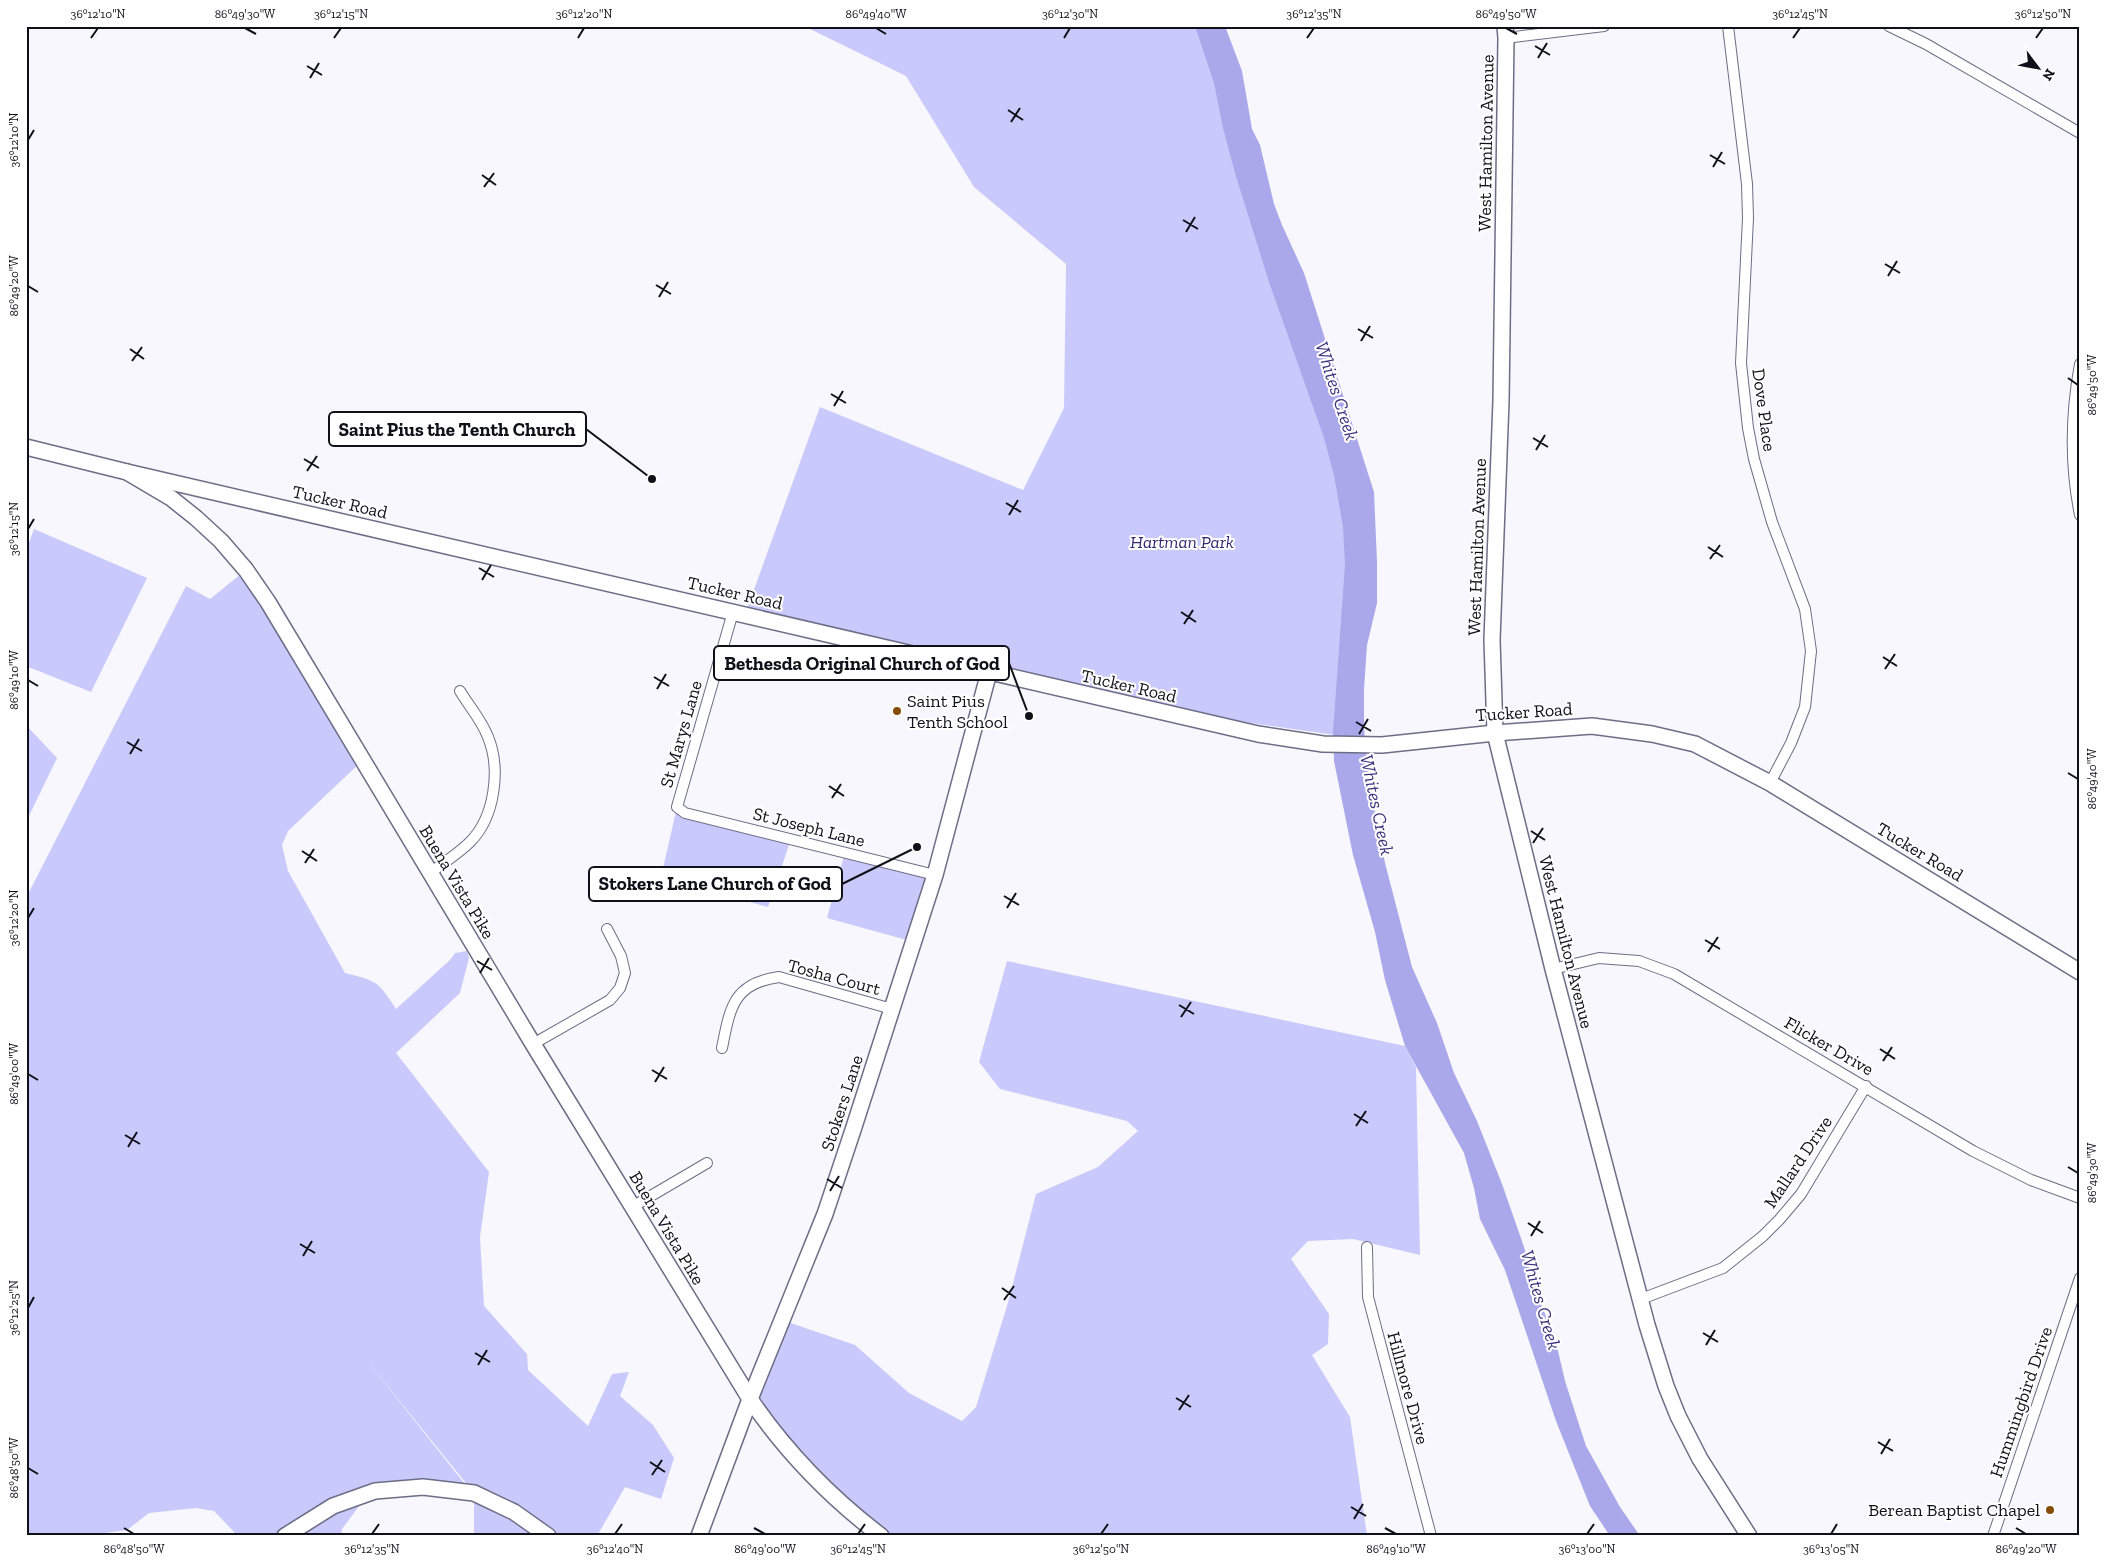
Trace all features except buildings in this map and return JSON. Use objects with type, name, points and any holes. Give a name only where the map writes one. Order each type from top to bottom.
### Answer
[{"type":"street","points":[[1505,32],[1604,26]]},
{"type":"street","name":"Dove Place","points":[[1728,26],[1747,184],[1748,218],[1741,363],[1748,428],[1754,460],[1772,522],[1805,609],[1811,651],[1805,707],[1791,743],[1770,783]]},
{"type":"street","points":[[1888,26],[1932,48],[2080,133]]},
{"type":"street","name":"West Hamilton Avenue","points":[[1505,32],[1501,401],[1492,640],[1495,733],[1552,969],[1640,1299],[1666,1386],[1678,1416],[1700,1458],[1749,1536]]},
{"type":"street","points":[[2080,364],[2074,409],[2072,449],[2080,515]]},
{"type":"street","name":"Buena Vista Pike","points":[[26,447],[127,472],[171,498],[196,518],[221,541],[246,570],[268,602],[533,1044],[750,1399],[786,1448],[816,1480],[856,1517],[881,1536]]},
{"type":"street","name":"Tucker Road","points":[[127,472],[1258,734],[1323,744],[1382,745],[1495,733],[1592,726],[1652,734],[1695,744],[1770,783],[2080,972]]},
{"type":"street","name":"St Marys Lane","points":[[677,807],[733,612]]},
{"type":"street","name":"Stokers Lane","points":[[699,1536],[750,1399],[825,1214],[935,875],[988,672]]},
{"type":"street","points":[[430,873],[470,842],[482,824],[490,803],[496,773],[494,753],[488,735],[460,691]]},
{"type":"street","name":"St Joseph Lane","points":[[677,807],[685,813],[935,875]]},
{"type":"street","points":[[533,1044],[610,1000],[620,988],[625,973],[621,956],[607,929]]},
{"type":"street","name":"Flicker Drive","points":[[1552,969],[1599,958],[1639,961],[1674,974],[1973,1151],[2031,1180],[2080,1198]]},
{"type":"street","name":"Tosha Court","points":[[722,1048],[729,1014],[735,1001],[747,987],[762,980],[779,977],[892,1009]]},
{"type":"street","name":"Mallard Drive","points":[[1640,1299],[1723,1268],[1763,1236],[1801,1194],[1866,1086]]},
{"type":"street","points":[[632,1207],[707,1162]]},
{"type":"street","name":"Hillmore Drive","points":[[1367,1246],[1368,1298],[1432,1536]]},
{"type":"street","name":"Hummingbird Drive","points":[[1994,1536],[2080,1278]]},
{"type":"street","points":[[284,1536],[333,1506],[375,1491],[423,1487],[474,1493],[514,1512],[548,1536]]},
{"type":"green space","name":"Hartman Park","points":[[804,26],[1208,26],[1308,338],[1350,549],[1335,735],[1201,716],[747,609],[820,407],[1023,490],[1064,408],[1066,264],[974,187],[906,76]]},
{"type":"green space","points":[[34,529],[147,578],[91,692],[26,666],[26,551]]},
{"type":"green space","points":[[246,570],[363,760],[288,831],[282,845],[288,871],[345,973],[376,983],[396,1009],[450,960],[455,953],[467,951],[469,958],[460,993],[396,1053],[489,1172],[480,1237],[484,1306],[527,1354],[528,1370],[588,1426],[612,1374],[629,1372],[620,1396],[653,1425],[674,1458],[661,1499],[625,1487],[597,1536],[474,1536],[474,1493],[368,1362],[472,1493],[368,1494],[342,1529],[341,1536],[238,1536],[214,1511],[196,1508],[149,1513],[127,1530],[83,1536],[26,1536],[26,898],[186,586],[210,599]]},
{"type":"green space","points":[[26,725],[57,758],[26,822]]},
{"type":"green space","points":[[677,807],[791,839],[768,907],[661,877]]},
{"type":"green space","points":[[845,852],[935,875],[914,942],[827,918]]},
{"type":"green space","points":[[1007,961],[1405,1046],[1416,1067],[1420,1255],[1353,1239],[1308,1241],[1291,1259],[1329,1314],[1328,1344],[1312,1355],[1350,1417],[1367,1536],[881,1536],[856,1517],[750,1399],[782,1320],[855,1345],[909,1393],[962,1421],[976,1407],[1009,1299],[1036,1194],[1098,1167],[1138,1131],[1127,1121],[1000,1089],[979,1062]]},
{"type":"water","name":"Whites Creek","points":[[1195,26],[1225,26],[1242,71],[1252,129],[1260,145],[1274,204],[1304,273],[1374,492],[1377,603],[1367,645],[1364,728],[1376,819],[1385,863],[1412,967],[1437,1023],[1454,1073],[1477,1121],[1502,1184],[1524,1247],[1538,1297],[1555,1338],[1565,1381],[1586,1446],[1620,1507],[1640,1536],[1610,1536],[1590,1506],[1556,1421],[1505,1270],[1480,1219],[1464,1153],[1405,1046],[1385,980],[1375,932],[1353,855],[1334,761],[1333,732],[1345,564],[1343,527],[1334,475],[1324,438],[1269,282],[1235,173],[1214,83]]},
{"type":"place","name":"Saint Pius the Tenth Church","points":[[652,479]]},
{"type":"place","name":"Saint Pius Tenth School","points":[[897,711]]},
{"type":"place","name":"Bethesda Original Church of God","points":[[1029,716]]},
{"type":"place","name":"Stokers Lane Church of God","points":[[917,847]]},
{"type":"place","name":"Berean Baptist Chapel","points":[[2050,1510]]}]
